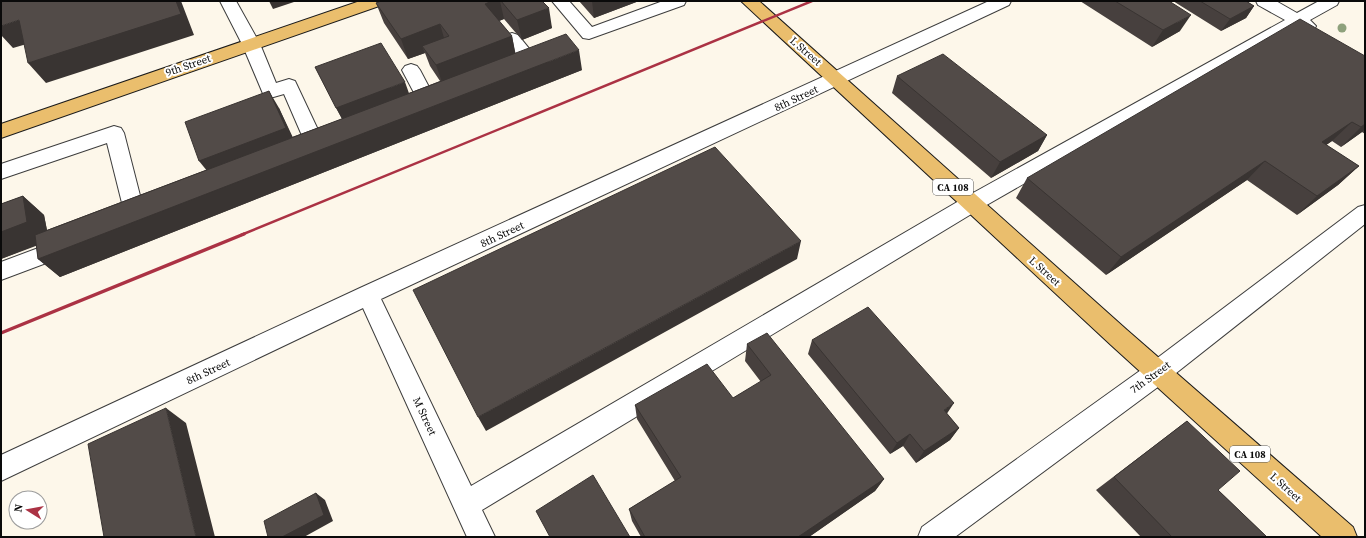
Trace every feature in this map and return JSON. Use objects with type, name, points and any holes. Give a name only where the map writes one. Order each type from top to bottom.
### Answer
[{"type":"main road","name":"9th Street","points":[[1,131],[376,1]]},
{"type":"main road","name":"L Street","points":[[749,1],[837,78],[971,204],[1157,373],[1343,537]]},
{"type":"street","points":[[228,1],[250,44],[270,92],[289,85],[317,149]]},
{"type":"street","points":[[560,1],[588,34],[678,1]]},
{"type":"street","name":"8th Street","points":[[1,468],[368,295],[1003,1]]},
{"type":"street","points":[[1264,1],[1325,36]]},
{"type":"street","points":[[467,504],[971,204],[1331,1]]},
{"type":"street","points":[[512,39],[533,66]]},
{"type":"street","points":[[411,70],[430,106]]},
{"type":"street","points":[[1,172],[114,133],[129,222],[157,211]]},
{"type":"street","name":"7th Street","points":[[932,537],[1157,373],[1365,213]]},
{"type":"street","points":[[1,271],[80,241]]},
{"type":"street","name":"M Street","points":[[368,295],[482,537]]},
{"type":"building","points":[[1,1],[176,1],[181,14],[28,63],[19,20],[1,26]]},
{"type":"building","points":[[381,1],[492,1],[485,4],[512,36],[436,65],[422,46],[449,36],[440,24],[401,39],[376,3]]},
{"type":"building","points":[[501,1],[542,1],[549,8],[517,20]]},
{"type":"building","points":[[1115,1],[1169,1],[1191,15],[1163,30]]},
{"type":"building","points":[[1200,1],[1246,1],[1254,6],[1230,19]]},
{"type":"building","points":[[1300,19],[1365,56],[1365,124],[1361,127],[1352,122],[1322,142],[1359,166],[1317,196],[1265,161],[1121,257],[1027,178]]},
{"type":"building","points":[[566,34],[579,50],[38,259],[35,235]]},
{"type":"building","points":[[381,43],[405,82],[336,108],[315,67]]},
{"type":"building","points":[[943,54],[1047,135],[1000,162],[897,76]]},
{"type":"building","points":[[269,91],[286,128],[199,161],[185,122]]},
{"type":"building","points":[[715,147],[801,241],[478,417],[413,290]]},
{"type":"building","points":[[23,196],[27,222],[1,232],[1,204]]},
{"type":"building","points":[[868,307],[954,403],[944,410],[959,428],[924,451],[910,434],[897,443],[812,340]]},
{"type":"building","points":[[767,333],[884,479],[798,537],[645,537],[629,509],[681,477],[635,405],[707,364],[733,398],[771,375],[747,344]]},
{"type":"building","points":[[166,408],[196,537],[104,537],[88,444]]},
{"type":"building","points":[[1187,421],[1240,471],[1218,490],[1267,537],[1172,537],[1114,477]]},
{"type":"building","points":[[593,475],[630,537],[550,537],[536,511]]},
{"type":"building","points":[[316,493],[324,515],[282,537],[268,537],[264,521]]},
{"type":"railway","points":[[241,235],[812,1]]},
{"type":"railway","points":[[1,333],[244,234]]}]
